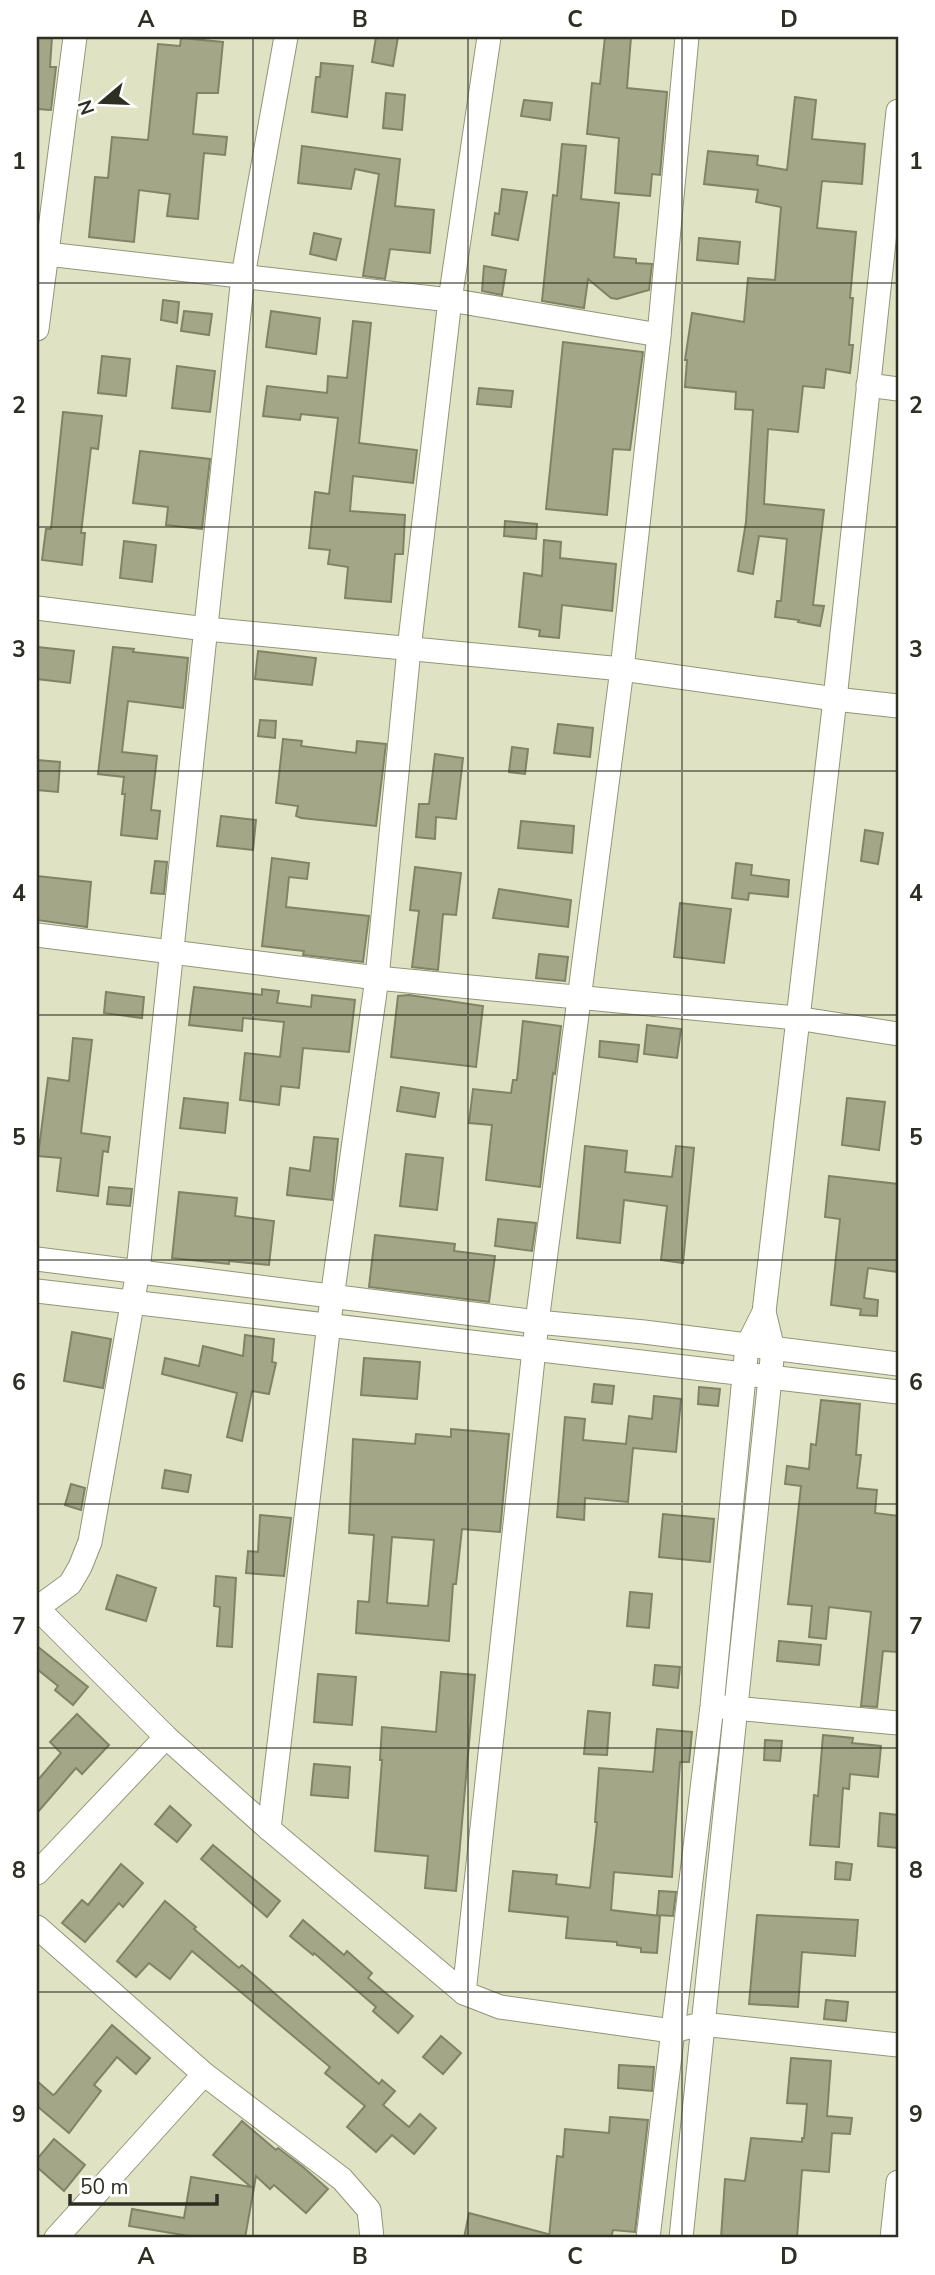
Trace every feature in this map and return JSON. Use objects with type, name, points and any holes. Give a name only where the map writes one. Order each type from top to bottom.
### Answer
[{"type":"street","points":[[37,329],[75,37]]},
{"type":"street","points":[[286,37],[243,276],[133,1303],[90,1542],[70,1584],[37,1608],[166,1737],[269,1829],[464,1993],[500,2007],[672,2031],[702,2024],[898,2045]]},
{"type":"street","points":[[269,1829],[332,1298],[377,978],[409,649],[450,300],[489,37]]},
{"type":"street","points":[[464,1993],[533,1350],[622,668],[659,335],[687,37]]},
{"type":"street","points":[[648,2238],[672,2031],[723,1707],[773,1349],[764,1312],[835,699],[898,111]]},
{"type":"street","points":[[47,254],[450,300],[659,335]]},
{"type":"street","points":[[868,385],[898,389]]},
{"type":"street","points":[[37,608],[206,629],[622,668],[898,706]]},
{"type":"street","points":[[37,935],[377,978],[796,1018],[898,1034]]},
{"type":"street","points":[[37,1259],[332,1298],[644,1332],[898,1364]]},
{"type":"street","points":[[37,1291],[898,1392]]},
{"type":"street","points":[[681,2238],[702,2024],[747,1346],[764,1312]]},
{"type":"street","points":[[723,1707],[898,1723]]},
{"type":"street","points":[[37,1873],[166,1737]]},
{"type":"street","points":[[37,1927],[204,2074],[342,2179],[369,2210],[372,2238]]},
{"type":"street","points":[[56,2238],[204,2074]]},
{"type":"street","points":[[892,2238],[898,2182]]},
{"type":"building","points":[[37,37],[52,37],[50,67],[56,67],[51,110],[37,109]]},
{"type":"building","points":[[376,37],[398,37],[393,66],[372,62]]},
{"type":"building","points":[[605,37],[631,37],[627,88],[667,92],[660,175],[652,174],[650,196],[615,193],[619,138],[587,134],[592,83],[600,84]]},
{"type":"building","points":[[181,38],[223,42],[218,93],[197,93],[193,134],[227,137],[225,155],[204,153],[198,219],[167,216],[170,194],[139,190],[134,242],[89,237],[95,177],[108,178],[112,137],[148,140],[158,44],[180,46]]},
{"type":"building","points":[[321,63],[353,66],[347,117],[312,112],[316,77],[320,77]]},
{"type":"building","points":[[386,93],[405,95],[402,130],[383,128]]},
{"type":"building","points":[[795,97],[816,100],[812,139],[865,144],[862,184],[822,181],[817,228],[856,232],[850,298],[853,298],[849,345],[853,345],[850,373],[826,369],[824,388],[803,386],[798,432],[768,429],[764,504],[824,510],[813,605],[824,606],[820,626],[775,617],[777,601],[781,601],[787,539],[759,536],[753,574],[738,571],[746,522],[753,410],[735,409],[736,392],[685,387],[685,360],[692,313],[744,322],[748,278],[775,280],[781,207],[756,202],[758,190],[704,184],[708,151],[758,156],[757,165],[787,170]]},
{"type":"building","points":[[524,100],[552,103],[550,120],[521,116]]},
{"type":"building","points":[[562,144],[586,146],[581,199],[619,203],[614,257],[652,264],[649,290],[617,299],[611,298],[588,279],[584,308],[542,301],[553,195],[557,196]]},
{"type":"building","points":[[302,146],[400,159],[395,206],[434,210],[430,253],[390,249],[385,279],[363,276],[379,174],[355,169],[351,189],[298,183]]},
{"type":"building","points":[[502,189],[527,192],[518,240],[492,235],[495,213],[499,214]]},
{"type":"building","points":[[314,233],[341,239],[336,260],[310,254]]},
{"type":"building","points":[[699,238],[740,242],[738,264],[697,260]]},
{"type":"building","points":[[484,266],[506,270],[502,295],[482,291]]},
{"type":"building","points":[[163,300],[179,302],[177,323],[161,320]]},
{"type":"building","points":[[184,311],[212,314],[209,335],[181,331]]},
{"type":"building","points":[[271,311],[320,318],[316,354],[266,347]]},
{"type":"building","points":[[353,321],[371,323],[359,443],[417,450],[413,483],[353,476],[350,511],[405,515],[403,554],[395,554],[391,602],[345,598],[348,567],[328,564],[330,550],[309,548],[315,492],[329,494],[338,418],[301,414],[300,420],[263,416],[267,386],[327,393],[328,376],[347,378]]},
{"type":"building","points":[[563,342],[643,352],[630,450],[613,449],[607,515],[546,509]]},
{"type":"building","points":[[102,356],[130,359],[126,396],[98,393]]},
{"type":"building","points":[[177,366],[215,371],[210,412],[172,408]]},
{"type":"building","points":[[479,388],[513,391],[511,407],[477,404]]},
{"type":"building","points":[[63,412],[102,416],[98,449],[91,448],[81,533],[85,533],[82,565],[42,560],[46,529],[51,529]]},
{"type":"building","points":[[140,451],[210,459],[202,529],[166,525],[168,507],[133,503]]},
{"type":"building","points":[[505,521],[537,524],[536,539],[504,536]]},
{"type":"building","points":[[544,540],[561,542],[560,558],[616,564],[612,611],[562,605],[559,638],[539,636],[540,630],[519,627],[524,573],[542,576]]},
{"type":"building","points":[[124,541],[156,545],[152,582],[120,578]]},
{"type":"building","points":[[37,647],[74,651],[70,683],[37,679]]},
{"type":"building","points":[[113,647],[188,658],[183,708],[128,701],[122,752],[157,756],[151,810],[160,811],[157,839],[121,835],[124,777],[98,774]]},
{"type":"building","points":[[258,651],[316,658],[312,685],[255,679]]},
{"type":"building","points":[[260,720],[276,721],[275,738],[258,736]]},
{"type":"building","points":[[558,724],[593,728],[590,757],[554,753]]},
{"type":"building","points":[[283,739],[302,741],[301,746],[356,753],[357,741],[386,744],[376,826],[301,818],[296,816],[298,806],[276,803]]},
{"type":"building","points":[[512,747],[528,749],[525,774],[509,772]]},
{"type":"building","points":[[435,754],[463,758],[456,819],[436,817],[435,839],[416,837],[419,804],[429,804]]},
{"type":"building","points":[[37,760],[60,762],[58,792],[37,790]]},
{"type":"building","points":[[221,816],[256,820],[253,850],[217,846]]},
{"type":"building","points":[[521,821],[574,826],[572,853],[518,848]]},
{"type":"building","points":[[865,830],[883,833],[878,864],[861,861]]},
{"type":"building","points":[[272,858],[309,863],[307,879],[289,877],[286,907],[369,916],[363,962],[303,955],[304,951],[262,946]]},
{"type":"building","points":[[155,861],[167,862],[164,894],[151,893]]},
{"type":"building","points":[[736,863],[752,865],[751,875],[789,880],[788,897],[749,893],[748,900],[732,898]]},
{"type":"building","points":[[415,867],[461,873],[456,915],[443,914],[438,970],[412,967],[419,911],[410,910]]},
{"type":"building","points":[[37,876],[91,882],[87,927],[37,920]]},
{"type":"building","points":[[499,889],[571,900],[568,927],[493,918]]},
{"type":"building","points":[[680,903],[731,909],[724,963],[674,957]]},
{"type":"building","points":[[539,954],[568,957],[565,981],[536,978]]},
{"type":"building","points":[[194,987],[262,995],[262,989],[279,991],[277,1003],[311,1007],[312,995],[355,1000],[349,1052],[303,1048],[299,1088],[281,1086],[279,1105],[240,1100],[245,1053],[280,1057],[284,1022],[243,1018],[242,1031],[189,1025]]},
{"type":"building","points":[[106,992],[144,997],[142,1018],[104,1013]]},
{"type":"building","points":[[409,995],[483,1006],[476,1067],[391,1057],[398,996]]},
{"type":"building","points":[[523,1021],[561,1026],[540,1187],[486,1180],[492,1125],[469,1123],[473,1089],[511,1093],[513,1080],[517,1080]]},
{"type":"building","points":[[647,1025],[681,1029],[677,1058],[644,1054]]},
{"type":"building","points":[[73,1038],[92,1040],[81,1133],[110,1137],[108,1152],[103,1151],[98,1196],[57,1191],[61,1158],[38,1156],[48,1078],[69,1081]]},
{"type":"building","points":[[600,1041],[639,1045],[637,1062],[599,1057]]},
{"type":"building","points":[[401,1087],[439,1093],[435,1117],[397,1111]]},
{"type":"building","points":[[184,1098],[228,1103],[225,1133],[180,1128]]},
{"type":"building","points":[[847,1098],[885,1102],[879,1150],[842,1145]]},
{"type":"building","points":[[314,1137],[338,1139],[332,1200],[287,1195],[290,1168],[310,1171]]},
{"type":"building","points":[[585,1146],[627,1151],[625,1172],[672,1177],[676,1146],[694,1148],[683,1263],[661,1260],[667,1206],[624,1200],[620,1243],[577,1238]]},
{"type":"building","points":[[406,1154],[443,1158],[437,1210],[400,1206]]},
{"type":"building","points":[[829,1176],[898,1184],[898,1272],[868,1268],[864,1298],[878,1300],[877,1316],[860,1315],[861,1309],[831,1305],[840,1219],[825,1217]]},
{"type":"building","points":[[109,1187],[132,1189],[130,1206],[107,1204]]},
{"type":"building","points":[[179,1192],[237,1198],[235,1216],[274,1221],[269,1265],[172,1258]]},
{"type":"building","points":[[498,1219],[536,1223],[532,1251],[495,1246]]},
{"type":"building","points":[[375,1235],[455,1244],[454,1251],[495,1256],[489,1302],[369,1287]]},
{"type":"building","points":[[72,1332],[111,1339],[103,1388],[64,1381]]},
{"type":"building","points":[[245,1335],[274,1339],[272,1362],[276,1363],[269,1394],[252,1391],[242,1441],[227,1437],[237,1393],[162,1374],[165,1358],[199,1366],[203,1346],[243,1356]]},
{"type":"building","points":[[364,1358],[420,1362],[417,1399],[361,1395]]},
{"type":"building","points":[[594,1384],[614,1386],[612,1404],[592,1402]]},
{"type":"building","points":[[699,1387],[720,1389],[718,1406],[698,1404]]},
{"type":"building","points":[[654,1396],[681,1399],[676,1452],[633,1448],[628,1502],[585,1498],[584,1520],[557,1517],[565,1417],[585,1419],[583,1440],[626,1444],[629,1416],[652,1419]]},
{"type":"building","points":[[821,1400],[860,1404],[856,1455],[861,1455],[857,1488],[877,1490],[875,1513],[898,1516],[898,1652],[883,1651],[877,1707],[861,1706],[871,1612],[829,1607],[826,1639],[809,1637],[812,1606],[788,1604],[801,1486],[785,1484],[787,1466],[809,1469],[811,1444],[816,1445]]},
{"type":"building","points":[[451,1429],[509,1434],[500,1532],[462,1529],[456,1584],[453,1584],[449,1641],[356,1633],[358,1601],[369,1602],[374,1535],[349,1533],[353,1439],[415,1444],[416,1434],[451,1437]],"holes":[[[392,1537],[434,1540],[428,1606],[387,1603]]]},
{"type":"building","points":[[165,1470],[191,1475],[188,1492],[162,1488]]},
{"type":"building","points":[[71,1484],[85,1488],[81,1510],[65,1505]]},
{"type":"building","points":[[663,1514],[714,1519],[710,1562],[659,1557]]},
{"type":"building","points":[[260,1515],[291,1518],[284,1576],[246,1573],[248,1551],[258,1552]]},
{"type":"building","points":[[117,1575],[156,1588],[146,1621],[106,1609]]},
{"type":"building","points":[[216,1576],[236,1578],[232,1647],[217,1646],[220,1607],[214,1606]]},
{"type":"building","points":[[630,1592],[652,1594],[649,1628],[627,1626]]},
{"type":"building","points":[[779,1641],[821,1645],[819,1665],[777,1661]]},
{"type":"building","points":[[37,1646],[88,1687],[73,1705],[55,1690],[58,1686],[37,1669]]},
{"type":"building","points":[[655,1665],[680,1667],[678,1688],[653,1685]]},
{"type":"building","points":[[441,1672],[475,1675],[456,1891],[425,1888],[428,1856],[375,1851],[382,1727],[436,1732]]},
{"type":"building","points":[[318,1674],[356,1677],[352,1725],[314,1722]]},
{"type":"building","points":[[588,1711],[610,1713],[607,1755],[584,1754]]},
{"type":"building","points":[[77,1714],[109,1745],[82,1774],[76,1768],[37,1813],[37,1781],[61,1753],[50,1742]]},
{"type":"building","points":[[657,1729],[692,1732],[689,1762],[680,1762],[672,1877],[614,1872],[611,1910],[660,1916],[657,1953],[641,1952],[641,1948],[617,1945],[617,1942],[566,1938],[568,1917],[509,1911],[513,1871],[557,1875],[556,1884],[590,1888],[599,1768],[653,1772]]},
{"type":"building","points":[[823,1735],[853,1738],[852,1743],[881,1746],[878,1777],[850,1774],[849,1789],[843,1788],[839,1847],[810,1845],[814,1795],[818,1796]]},
{"type":"building","points":[[765,1740],[782,1741],[780,1761],[764,1760]]},
{"type":"building","points":[[314,1764],[350,1767],[348,1798],[311,1795]]},
{"type":"building","points":[[170,1806],[191,1825],[177,1842],[155,1824]]},
{"type":"building","points":[[880,1813],[898,1815],[898,1848],[878,1846]]},
{"type":"building","points":[[213,1845],[280,1901],[267,1917],[201,1859]]},
{"type":"building","points":[[836,1862],[852,1864],[850,1880],[835,1879]]},
{"type":"building","points":[[121,1864],[143,1883],[123,1907],[119,1903],[85,1942],[62,1923],[82,1900],[88,1905]]},
{"type":"building","points":[[659,1891],[676,1892],[673,1916],[657,1915]]},
{"type":"building","points":[[165,1901],[239,1968],[242,1965],[379,2084],[382,2080],[395,2091],[383,2105],[409,2127],[420,2114],[436,2128],[414,2154],[392,2135],[376,2152],[347,2127],[365,2106],[325,2073],[330,2067],[192,1951],[170,1979],[149,1963],[136,1977],[117,1961]]},
{"type":"building","points":[[757,1915],[858,1920],[855,1956],[802,1952],[798,2007],[749,2004]]},
{"type":"building","points":[[303,1920],[344,1955],[347,1951],[372,1973],[368,1978],[413,2016],[398,2033],[373,2011],[376,2007],[314,1953],[313,1955],[290,1936]]},
{"type":"building","points":[[826,2000],[848,2002],[846,2021],[824,2019]]},
{"type":"building","points":[[112,2025],[150,2058],[136,2074],[117,2057],[94,2085],[101,2091],[69,2133],[37,2106],[37,2081],[55,2094]]},
{"type":"building","points":[[441,2036],[461,2053],[443,2074],[423,2057]]},
{"type":"building","points":[[791,2058],[831,2061],[827,2116],[852,2118],[850,2134],[832,2133],[829,2172],[802,2170],[797,2238],[721,2238],[725,2179],[745,2181],[751,2138],[802,2142],[804,2138],[807,2104],[787,2103]]},
{"type":"building","points":[[619,2065],[654,2067],[652,2091],[618,2088]]},
{"type":"building","points":[[610,2117],[648,2120],[635,2232],[613,2230],[611,2238],[549,2238],[557,2156],[563,2157],[565,2129],[609,2133]]},
{"type":"building","points":[[242,2121],[328,2189],[306,2213],[274,2185],[270,2189],[256,2176],[245,2238],[201,2238],[129,2226],[132,2209],[184,2218],[191,2177],[251,2187],[213,2155]]},
{"type":"building","points":[[54,2139],[85,2165],[64,2191],[37,2167],[37,2159]]},
{"type":"building","points":[[469,2213],[548,2234],[548,2238],[464,2238]]}]
